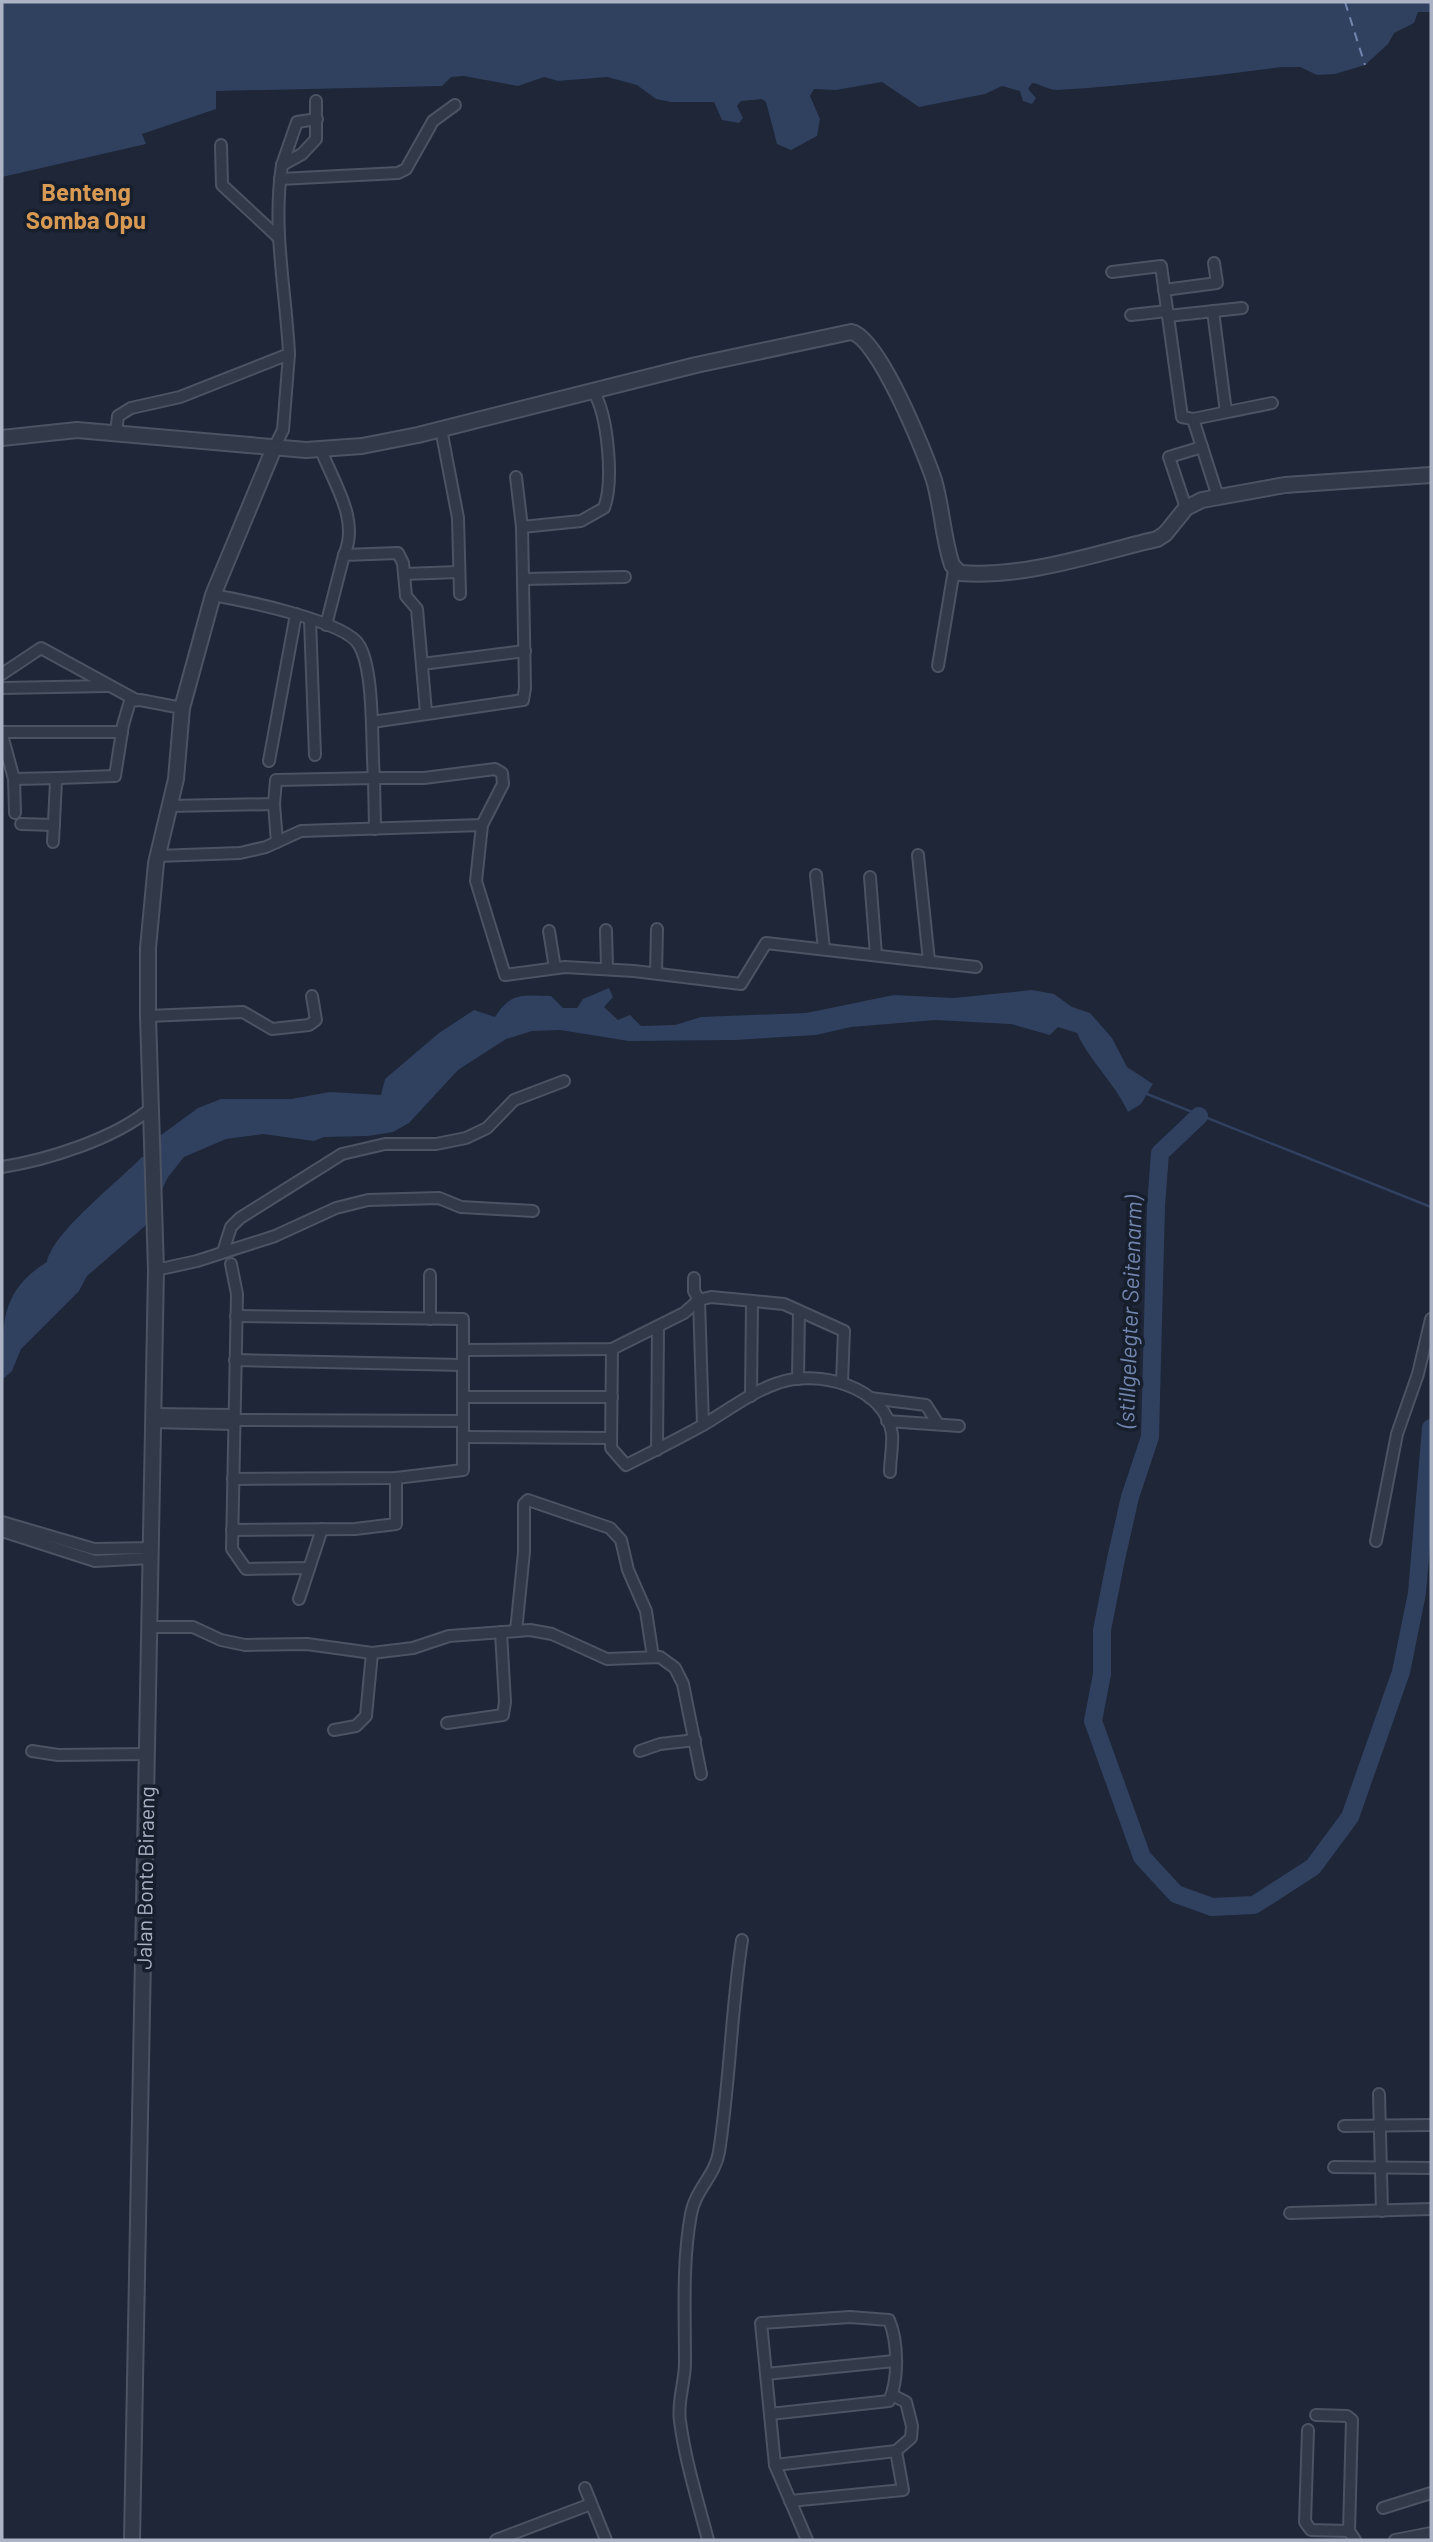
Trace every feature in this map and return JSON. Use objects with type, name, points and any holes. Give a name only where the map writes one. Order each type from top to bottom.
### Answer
[{"type":"street","points":[[282,165],[310,146],[318,131],[316,101]]},
{"type":"street","points":[[280,179],[398,173],[406,169],[438,115],[455,105]]},
{"type":"street","points":[[274,448],[283,430],[289,354],[278,237],[280,179],[294,126],[302,120],[317,119]]},
{"type":"street","points":[[221,145],[222,186],[278,237]]},
{"type":"street","points":[[1164,290],[1217,283],[1214,263]]},
{"type":"street","points":[[1112,272],[1161,266],[1182,417],[1193,419],[1272,403]]},
{"type":"street","points":[[1131,315],[1242,309]]},
{"type":"street","points":[[1213,312],[1226,412]]},
{"type":"street","points":[[2,438],[77,430],[116,432],[158,439],[321,450],[393,441],[827,336],[858,333],[887,376],[921,445],[936,490],[954,570],[938,666]]},
{"type":"street","points":[[116,432],[118,416],[126,410],[180,397],[289,354]]},
{"type":"street","points":[[522,527],[581,521],[599,513],[607,501],[605,423],[593,391]]},
{"type":"street","points":[[1193,419],[1218,497]]},
{"type":"street","points":[[441,429],[458,518],[460,594]]},
{"type":"street","points":[[1186,508],[1169,457],[1202,447]]},
{"type":"street","name":"Jalan Bonto Biraeng","points":[[132,2540],[156,1270],[150,1146],[149,939],[157,856],[176,779],[182,708],[213,594],[274,448]]},
{"type":"street","points":[[321,450],[351,523],[350,540],[326,625]]},
{"type":"street","points":[[954,570],[967,573],[1006,572],[1157,539],[1165,534],[1186,508],[1218,497],[1285,485],[1431,475]]},
{"type":"street","points":[[372,722],[426,712],[520,702],[525,688],[522,527],[516,477]]},
{"type":"street","points":[[344,555],[398,553],[406,596],[417,609],[426,712]]},
{"type":"street","points":[[404,574],[458,572]]},
{"type":"street","points":[[523,579],[625,577]]},
{"type":"street","points":[[213,594],[296,614],[349,635],[361,646],[372,722],[375,829]]},
{"type":"street","points":[[269,761],[296,614]]},
{"type":"street","points":[[310,620],[315,755]]},
{"type":"street","points":[[2,674],[41,648],[135,700],[182,708]]},
{"type":"street","points":[[422,664],[524,651]]},
{"type":"street","points":[[2,688],[110,686]]},
{"type":"street","points":[[15,779],[114,776],[130,702],[135,700]]},
{"type":"street","points":[[54,825],[18,818],[15,779],[2,733],[122,732]]},
{"type":"street","points":[[277,842],[274,804],[276,780],[374,778],[499,770],[503,784],[482,825],[476,881],[506,975],[555,968],[656,974],[741,984],[766,943],[976,967]]},
{"type":"street","points":[[53,842],[55,785],[59,779]]},
{"type":"street","points":[[169,806],[274,804]]},
{"type":"street","points":[[157,856],[240,853],[277,842],[301,831],[482,825]]},
{"type":"street","points":[[918,855],[929,961]]},
{"type":"street","points":[[816,875],[824,949]]},
{"type":"street","points":[[870,877],[876,955]]},
{"type":"street","points":[[656,929],[656,974]]},
{"type":"street","points":[[607,930],[607,970]]},
{"type":"street","points":[[549,931],[555,968]]},
{"type":"street","points":[[148,1016],[243,1012],[268,1029],[305,1026],[316,1020],[312,996]]},
{"type":"street","points":[[223,1252],[231,1227],[240,1218],[330,1160],[385,1144],[436,1144],[466,1138],[486,1128],[514,1100],[564,1081]]},
{"type":"street","points":[[2,1167],[32,1162],[64,1151],[125,1126],[150,1109]]},
{"type":"street","points":[[156,1270],[275,1236],[336,1208],[368,1200],[439,1198],[461,1207],[534,1211]]},
{"type":"street","points":[[232,1264],[236,1316],[232,1549],[246,1569],[309,1568]]},
{"type":"street","points":[[430,1275],[430,1319]]},
{"type":"street","points":[[694,1278],[694,1291],[699,1300],[703,1425]]},
{"type":"street","points":[[463,1350],[612,1349],[684,1313],[699,1300],[711,1297],[784,1304],[844,1331],[842,1382]]},
{"type":"street","points":[[751,1396],[752,1303]]},
{"type":"street","points":[[798,1379],[799,1311]]},
{"type":"street","points":[[233,1479],[396,1478],[463,1470],[463,1320],[236,1316]]},
{"type":"street","points":[[1376,1541],[1398,1434],[1418,1374],[1431,1319]]},
{"type":"street","points":[[657,1450],[658,1327]]},
{"type":"street","points":[[612,1349],[611,1448],[626,1465],[703,1425],[751,1396],[780,1382],[798,1379],[842,1382],[870,1398],[926,1405],[938,1424]]},
{"type":"street","points":[[235,1360],[463,1366]]},
{"type":"street","points":[[463,1397],[612,1397]]},
{"type":"street","points":[[870,1398],[887,1421],[892,1434],[890,1472]]},
{"type":"street","points":[[152,1418],[463,1421]]},
{"type":"street","points":[[887,1421],[959,1426]]},
{"type":"street","points":[[463,1437],[611,1438]]},
{"type":"street","points":[[232,1530],[322,1529],[396,1524],[396,1478]]},
{"type":"street","points":[[516,1631],[524,1552],[524,1504],[528,1500],[610,1528],[618,1534],[628,1570],[646,1611],[653,1657]]},
{"type":"street","points":[[2,1522],[94,1549],[151,1553]]},
{"type":"street","points":[[299,1599],[322,1529]]},
{"type":"street","points":[[2,1531],[95,1561],[151,1553]]},
{"type":"street","points":[[150,1627],[193,1627],[221,1640],[245,1645],[307,1644],[372,1653],[413,1648],[449,1636],[516,1631],[552,1634],[607,1659],[653,1657],[667,1660],[680,1676],[701,1774]]},
{"type":"street","points":[[447,1723],[503,1715],[501,1632]]},
{"type":"street","points":[[334,1730],[356,1726],[366,1716],[372,1653]]},
{"type":"street","points":[[640,1751],[660,1744],[695,1740]]},
{"type":"street","points":[[32,1751],[58,1755],[148,1754]]},
{"type":"street","points":[[708,2540],[680,2424],[685,2363],[684,2295],[691,2212],[697,2194],[715,2168],[719,2150],[729,2068],[730,2023],[742,1940]]},
{"type":"street","points":[[1379,2094],[1382,2211]]},
{"type":"street","points":[[1344,2126],[1431,2124]]},
{"type":"street","points":[[1334,2167],[1431,2168]]},
{"type":"street","points":[[1290,2213],[1431,2209]]},
{"type":"street","points":[[770,2414],[889,2402],[892,2395],[895,2333],[889,2320],[850,2317],[761,2323],[775,2465],[807,2540]]},
{"type":"street","points":[[766,2374],[894,2361]]},
{"type":"street","points":[[775,2465],[896,2451],[911,2438],[912,2426],[906,2402],[892,2395]]},
{"type":"street","points":[[1308,2430],[1304,2522],[1311,2530],[1352,2536],[1352,2420],[1341,2415],[1316,2415]]},
{"type":"street","points":[[790,2501],[903,2490],[896,2451]]},
{"type":"street","points":[[585,2488],[606,2540]]},
{"type":"street","points":[[1383,2508],[1431,2493]]},
{"type":"street","points":[[496,2540],[592,2504]]},
{"type":"street","points":[[1395,2540],[1431,2533]]},
{"type":"water","points":[[2,2],[1431,2],[1431,12],[1418,12],[1414,23],[1394,33],[1388,44],[1365,65],[1335,74],[1317,75],[1300,67],[1281,67],[1057,90],[1032,83],[1028,89],[1036,98],[1032,104],[1023,101],[1020,91],[1002,86],[985,94],[919,107],[882,82],[836,90],[814,89],[810,96],[820,119],[817,136],[791,150],[777,144],[766,102],[762,99],[741,101],[737,106],[743,118],[739,123],[722,120],[714,102],[671,102],[656,99],[637,85],[607,77],[558,81],[544,77],[518,86],[464,76],[451,77],[442,86],[216,91],[216,109],[142,134],[146,144],[2,177]]},
{"type":"water","points":[[609,988],[613,997],[604,1007],[618,1020],[630,1015],[641,1026],[675,1025],[701,1017],[806,1013],[894,995],[954,998],[1032,990],[1054,994],[1072,1007],[1090,1013],[1112,1038],[1127,1067],[1153,1084],[1141,1104],[1128,1112],[1077,1033],[1058,1027],[1050,1035],[1011,1024],[935,1020],[851,1027],[816,1035],[735,1040],[629,1041],[560,1030],[532,1031],[506,1039],[458,1070],[409,1123],[393,1132],[368,1136],[324,1137],[314,1141],[263,1134],[226,1139],[184,1157],[168,1177],[145,1226],[87,1276],[79,1291],[21,1349],[12,1371],[2,1380],[4,1326],[12,1297],[20,1285],[47,1262],[52,1250],[73,1222],[142,1157],[149,1157],[157,1138],[198,1108],[221,1099],[291,1099],[330,1092],[381,1095],[385,1079],[439,1033],[474,1010],[495,1017],[513,999],[533,996],[551,996],[563,1008],[577,1008],[583,999]]},
{"type":"waterway","points":[[1147,1094],[1431,1207]]},
{"type":"waterway","name":"(stillgelegter Seitenarm)","points":[[1199,1116],[1160,1153],[1156,1206],[1150,1437],[1130,1497],[1116,1559],[1102,1630],[1102,1674],[1093,1721],[1142,1857],[1176,1894],[1212,1907],[1254,1905],[1313,1867],[1350,1817],[1401,1672],[1417,1593],[1431,1428]]},
{"type":"ferry route","points":[[1345,2],[1365,65]]},
{"type":"district","name":"Benteng Somba Opu","points":[[86,207]]}]
